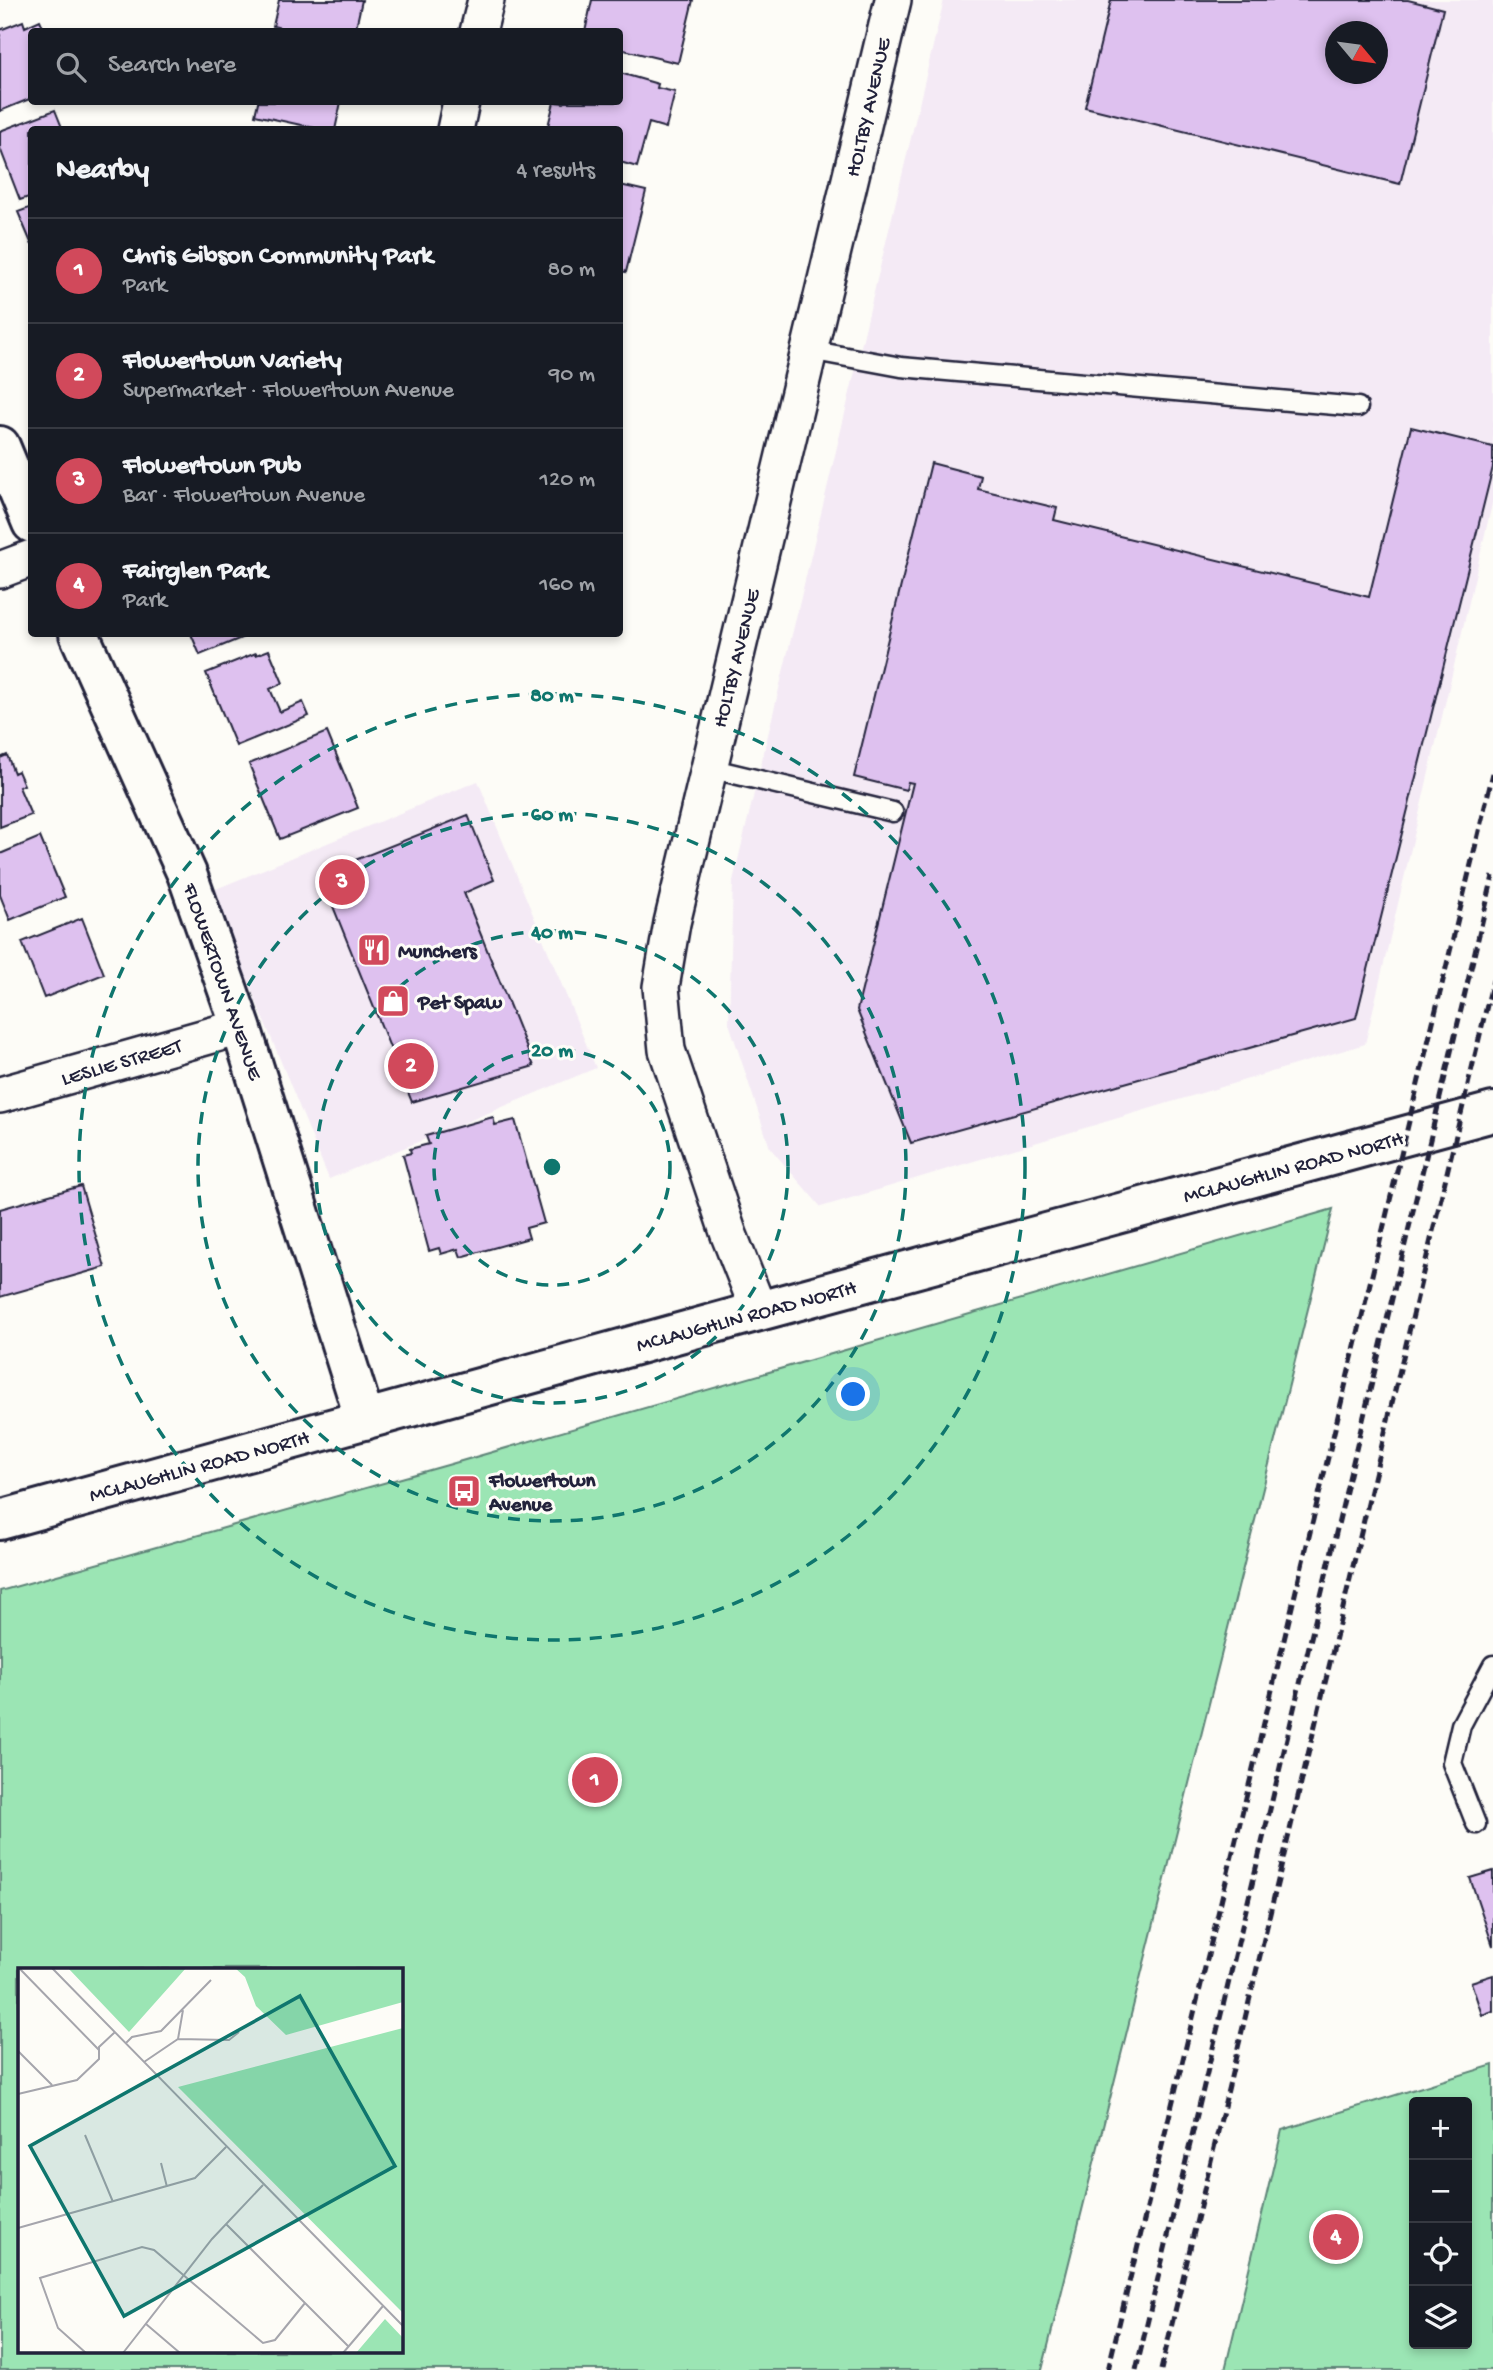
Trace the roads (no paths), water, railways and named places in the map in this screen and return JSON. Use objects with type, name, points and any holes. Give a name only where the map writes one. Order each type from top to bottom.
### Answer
[{"type":"main road","points":[[0,446],[28,513]]},
{"type":"main road","name":"FLOWERTOWN AVENUE","points":[[80,637],[187,874],[241,1027],[365,1420]]},
{"type":"main road","name":"MCLAUGHLIN ROAD NORTH","points":[[0,1520],[1493,1112]]},
{"type":"street","points":[[479,28],[486,0]]},
{"type":"street","name":"HOLTBY AVENUE","points":[[759,1311],[729,1235],[667,1050],[661,987],[672,923],[893,0]]},
{"type":"street","points":[[455,126],[460,105]]},
{"type":"street","points":[[0,570],[28,560]]},
{"type":"street","name":"LESLIE STREET","points":[[0,1095],[241,1027]]},
{"type":"lane","points":[[809,350],[901,367],[1358,407]]},
{"type":"lane","points":[[709,768],[893,812]]},
{"type":"lane","points":[[1476,1824],[1452,1763],[1461,1725],[1493,1665]]},
{"type":"railway","points":[[1108,2370],[1493,773]]},
{"type":"railway","points":[[1136,2370],[1493,876]]},
{"type":"railway","points":[[1161,2370],[1493,980]]},
{"type":"place","name":"Flowertown Pub","points":[[342,882]]},
{"type":"place","name":"Munchers","points":[[374,950]]},
{"type":"place","name":"Pet Spaw","points":[[393,1001]]},
{"type":"place","name":"Flowertown Variety","points":[[411,1066]]},
{"type":"place","name":"Flowertown Avenue","points":[[464,1491]]},
{"type":"place","name":"Chris Gibson Community Park","points":[[595,1780]]},
{"type":"place","name":"Fairglen Park","points":[[1336,2237]]}]
